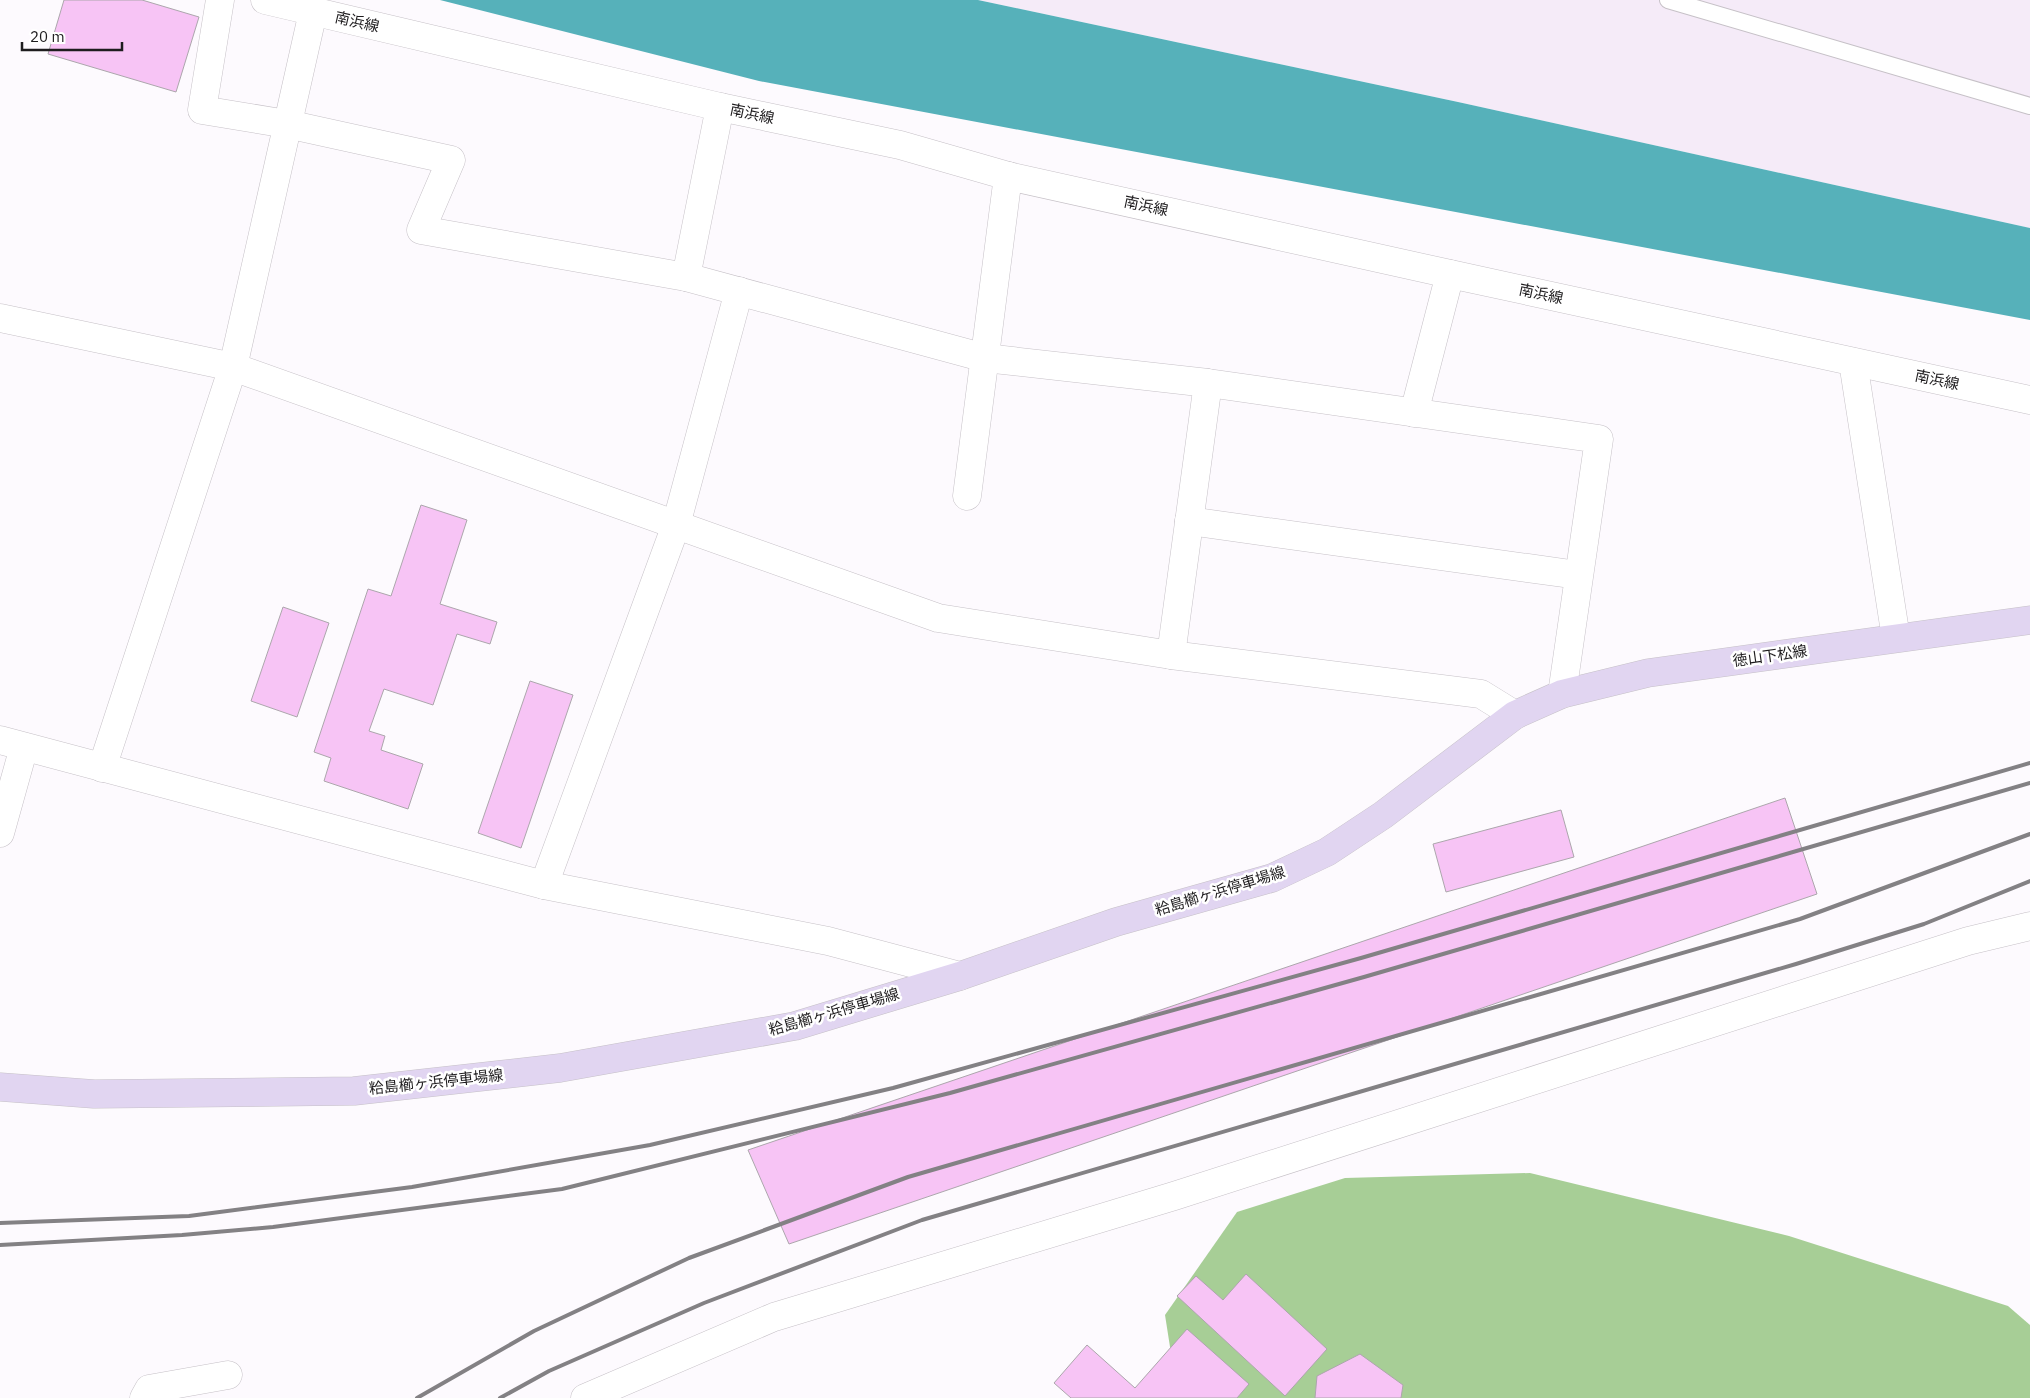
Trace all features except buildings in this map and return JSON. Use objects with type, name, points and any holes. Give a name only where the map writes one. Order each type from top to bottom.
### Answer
[{"type":"main road","name":"徳山下松線","points":[[1515,715],[1562,694],[1648,673],[2030,620]]},
{"type":"main road","name":"粭島櫛ヶ浜停車場線","points":[[0,1087],[94,1094],[354,1091],[560,1068],[795,1026],[960,976],[1116,922],[1272,878],[1327,852],[1383,815],[1515,715]]},
{"type":"street","points":[[220,0],[202,110],[287,124],[450,160],[421,230],[686,277],[986,358],[1208,383],[1599,439],[1562,694]]},
{"type":"street","name":"南浜線","points":[[265,0],[720,107],[900,145],[1008,176],[2030,400]]},
{"type":"street","points":[[102,768],[233,368],[313,12]]},
{"type":"street","points":[[686,277],[720,107]]},
{"type":"street","points":[[967,496],[1008,176]]},
{"type":"street","points":[[1414,413],[1450,274]]},
{"type":"street","points":[[544,886],[676,525],[739,291]]},
{"type":"street","points":[[0,318],[233,368],[938,618],[1171,655],[1481,694],[1515,715]]},
{"type":"street","points":[[1853,362],[1896,638]]},
{"type":"street","points":[[1171,655],[1208,383]]},
{"type":"street","points":[[1189,521],[1578,575]]},
{"type":"street","points":[[0,833],[12,744],[544,886],[828,941],[960,976]]},
{"type":"street","points":[[585,1398],[774,1317],[1174,1196],[1968,942],[2030,926]]},
{"type":"street","points":[[144,1398],[149,1389],[228,1376]]},
{"type":"lane","points":[[1668,0],[2030,106]]},
{"type":"shaded area","points":[[978,0],[2030,0],[2030,228],[1458,102]]},
{"type":"green space","points":[[1530,1173],[1789,1236],[2008,1306],[2030,1325],[2030,1398],[1178,1398],[1165,1315],[1237,1212],[1345,1178]]},
{"type":"water","points":[[440,0],[978,0],[1458,102],[2030,228],[2030,320],[759,81]]},
{"type":"railway","points":[[0,1223],[189,1216],[412,1187],[650,1145],[893,1088],[1361,958],[2030,763]]},
{"type":"railway","points":[[0,1245],[182,1235],[273,1227],[562,1189],[950,1093],[1364,977],[2030,783]]},
{"type":"railway","points":[[417,1398],[534,1331],[689,1258],[908,1177],[1800,919],[2030,834]]},
{"type":"railway","points":[[500,1398],[549,1371],[704,1303],[922,1220],[1796,964],[1924,924],[2030,881]]}]
